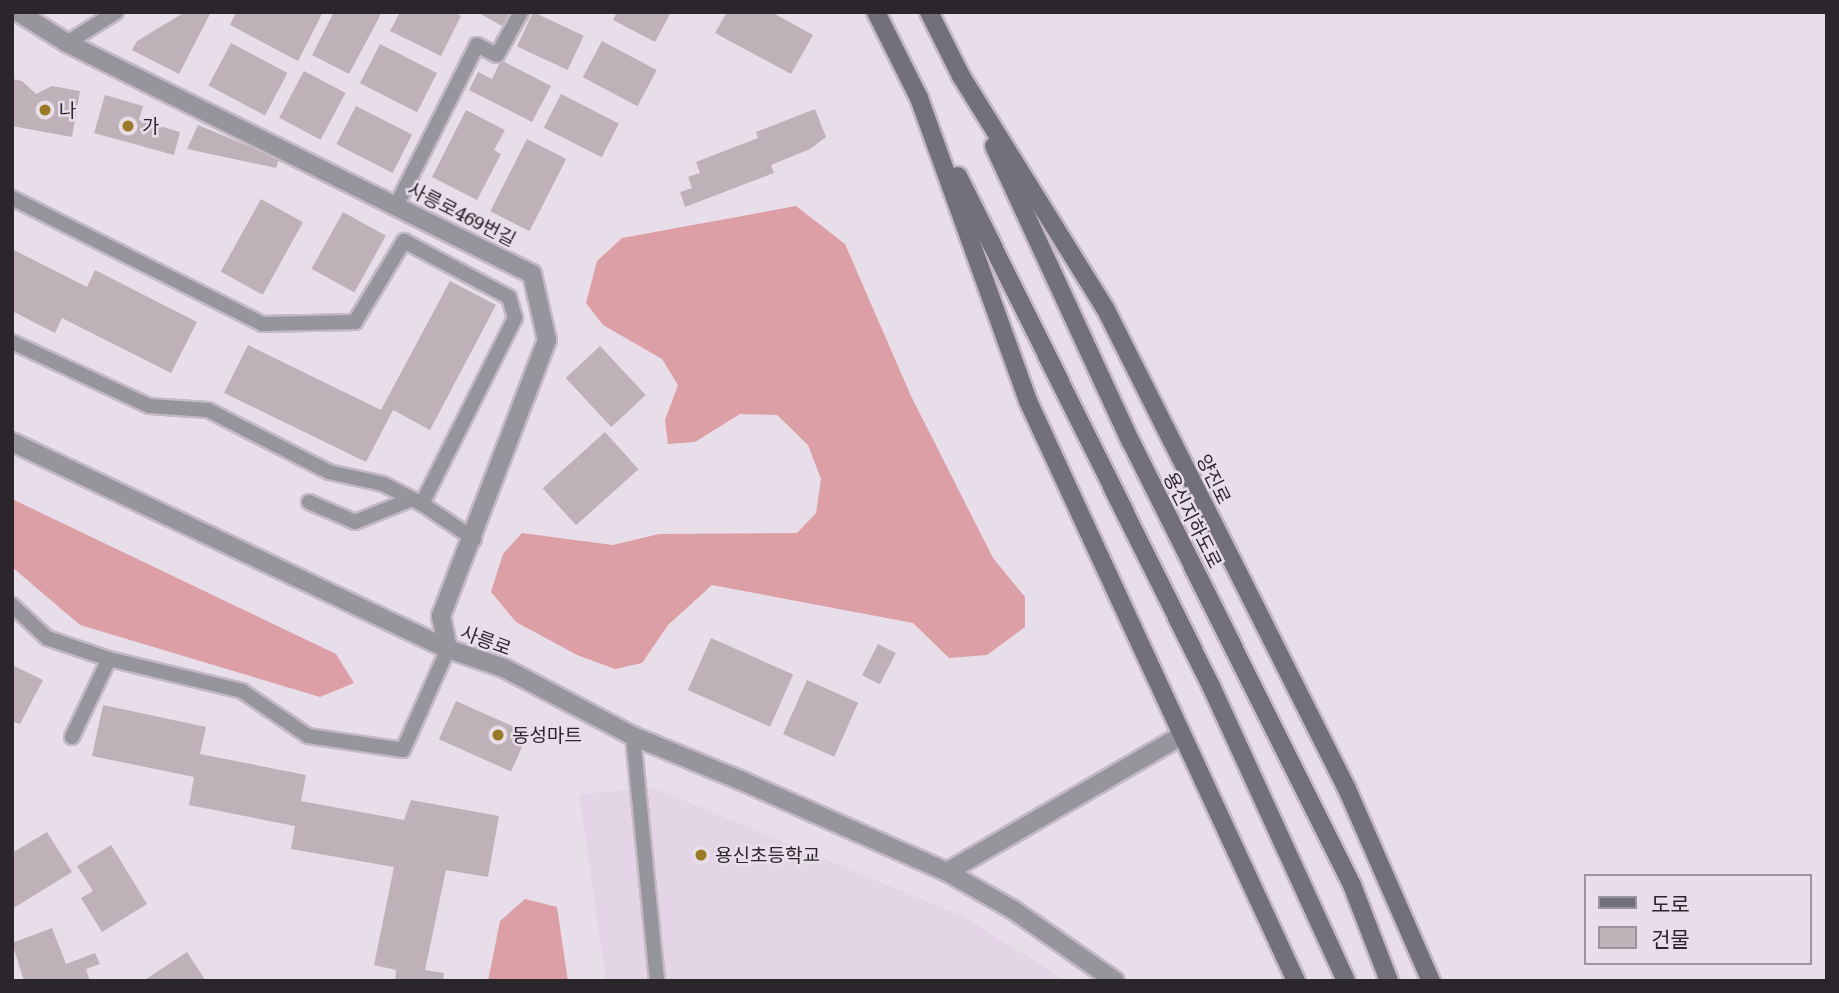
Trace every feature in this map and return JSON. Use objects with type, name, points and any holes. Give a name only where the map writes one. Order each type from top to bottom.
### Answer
[{"type":"main road","points":[[876,12],[1211,686],[1346,981]]},
{"type":"main road","name":"양진로","points":[[929,12],[961,76],[1105,308],[1347,789],[1431,981]]},
{"type":"main road","name":"용신지하도로","points":[[961,76],[1131,442],[1352,885],[1389,981]]},
{"type":"main road","points":[[919,98],[1028,401],[1296,981]]},
{"type":"street","name":"사릉로469번길","points":[[18,12],[67,43],[397,204],[531,274],[547,340],[474,539],[441,616],[448,649]]},
{"type":"street","name":"사릉로","points":[[12,442],[448,649],[504,668],[633,736],[740,780],[947,872],[1015,911],[1115,981]]},
{"type":"street","points":[[947,872],[1181,736]]},
{"type":"lane","points":[[67,43],[116,12]]},
{"type":"lane","points":[[397,204],[477,45],[497,55],[521,12]]},
{"type":"lane","points":[[12,198],[262,324],[355,322],[404,241],[509,297],[515,318],[417,501],[355,522],[309,502]]},
{"type":"lane","points":[[12,342],[149,406],[208,411],[329,472],[383,484],[417,501],[474,539]]},
{"type":"lane","points":[[12,605],[47,638],[109,659],[242,691],[308,736],[403,750],[448,649]]},
{"type":"lane","points":[[72,737],[109,659]]},
{"type":"lane","points":[[633,736],[657,981]]},
{"type":"shaded area","points":[[796,206],[845,244],[911,396],[993,558],[1025,597],[1025,627],[987,655],[949,658],[913,623],[712,585],[668,625],[642,663],[615,669],[577,655],[516,622],[491,592],[503,554],[522,533],[613,545],[659,534],[797,533],[816,513],[821,479],[808,445],[777,415],[740,414],[695,442],[668,444],[665,420],[678,385],[662,359],[603,325],[586,303],[597,261],[622,238]]},
{"type":"shaded area","points":[[12,499],[336,654],[354,683],[320,697],[80,625],[12,567]]},
{"type":"shaded area","name":"용신초등학교","points":[[654,788],[962,916],[1067,981],[606,981],[579,794]]},
{"type":"shaded area","points":[[525,899],[557,907],[568,981],[488,981],[500,921]]},
{"type":"building","points":[[185,12],[211,12],[179,74],[132,50],[137,41]]},
{"type":"building","points":[[236,12],[323,12],[298,61],[230,25]]},
{"type":"building","points":[[334,12],[382,12],[349,74],[312,55]]},
{"type":"building","points":[[400,12],[454,12],[461,16],[441,56],[390,31]]},
{"type":"building","points":[[477,12],[510,12],[502,26]]},
{"type":"building","points":[[533,12],[584,36],[568,70],[517,46]]},
{"type":"building","points":[[617,12],[671,12],[655,42],[613,20]]},
{"type":"building","points":[[727,12],[771,12],[813,35],[791,74],[715,33]]},
{"type":"building","points":[[602,41],[657,70],[637,106],[583,77]]},
{"type":"building","points":[[231,43],[288,73],[265,115],[208,85]]},
{"type":"building","points":[[380,44],[437,73],[417,112],[360,83]]},
{"type":"building","points":[[501,60],[551,86],[532,122],[469,90],[478,72],[492,79]]},
{"type":"building","points":[[304,71],[345,93],[321,140],[279,118]]},
{"type":"building","name":"나","points":[[12,79],[22,81],[36,94],[52,86],[80,91],[72,137],[12,126]]},
{"type":"building","points":[[561,94],[619,124],[602,157],[544,128]]},
{"type":"building","name":"가","points":[[105,95],[143,106],[139,120],[180,132],[174,155],[94,133]]},
{"type":"building","points":[[356,106],[412,135],[393,173],[336,144]]},
{"type":"building","points":[[815,109],[826,137],[810,149],[771,165],[774,173],[685,207],[680,192],[692,188],[688,177],[700,173],[696,162],[758,138],[756,132]]},
{"type":"building","points":[[466,110],[505,130],[494,150],[501,154],[477,200],[432,177]]},
{"type":"building","points":[[198,125],[279,159],[276,168],[187,149]]},
{"type":"building","points":[[527,139],[566,159],[529,231],[490,211]]},
{"type":"building","points":[[261,199],[303,222],[263,295],[221,272]]},
{"type":"building","points":[[343,212],[386,236],[354,293],[311,269]]},
{"type":"building","points":[[12,249],[87,287],[95,270],[197,322],[171,373],[62,318],[55,333],[12,311]]},
{"type":"building","points":[[450,281],[496,305],[430,430],[393,410],[366,462],[224,393],[248,345],[381,410]]},
{"type":"building","points":[[600,346],[646,395],[611,427],[566,378]]},
{"type":"building","points":[[605,432],[638,469],[576,525],[543,488]]},
{"type":"building","points":[[711,638],[793,675],[770,727],[688,690]]},
{"type":"building","points":[[878,644],[896,653],[880,684],[862,675]]},
{"type":"building","points":[[12,665],[43,680],[20,724],[12,721]]},
{"type":"building","points":[[807,680],[858,703],[834,757],[783,734]]},
{"type":"building","points":[[456,701],[528,733],[511,772],[439,739]]},
{"type":"building","points":[[103,705],[206,727],[200,754],[306,775],[301,801],[404,820],[411,800],[499,816],[488,877],[446,870],[425,970],[444,973],[443,981],[395,981],[396,970],[374,965],[394,867],[291,849],[295,826],[189,805],[194,777],[92,756]]},
{"type":"building","points":[[47,832],[72,872],[12,909],[12,853]]},
{"type":"building","points":[[111,845],[147,904],[102,932],[81,898],[93,891],[77,866]]},
{"type":"building","points":[[52,928],[66,964],[95,953],[100,964],[86,969],[90,981],[24,981],[12,943]]},
{"type":"building","points":[[187,952],[206,981],[143,981]]},
{"type":"place","name":"나","points":[[45,110]]},
{"type":"place","name":"가","points":[[128,126]]},
{"type":"place","name":"동성마트","points":[[498,735]]},
{"type":"place","name":"용신초등학교","points":[[701,855]]}]
